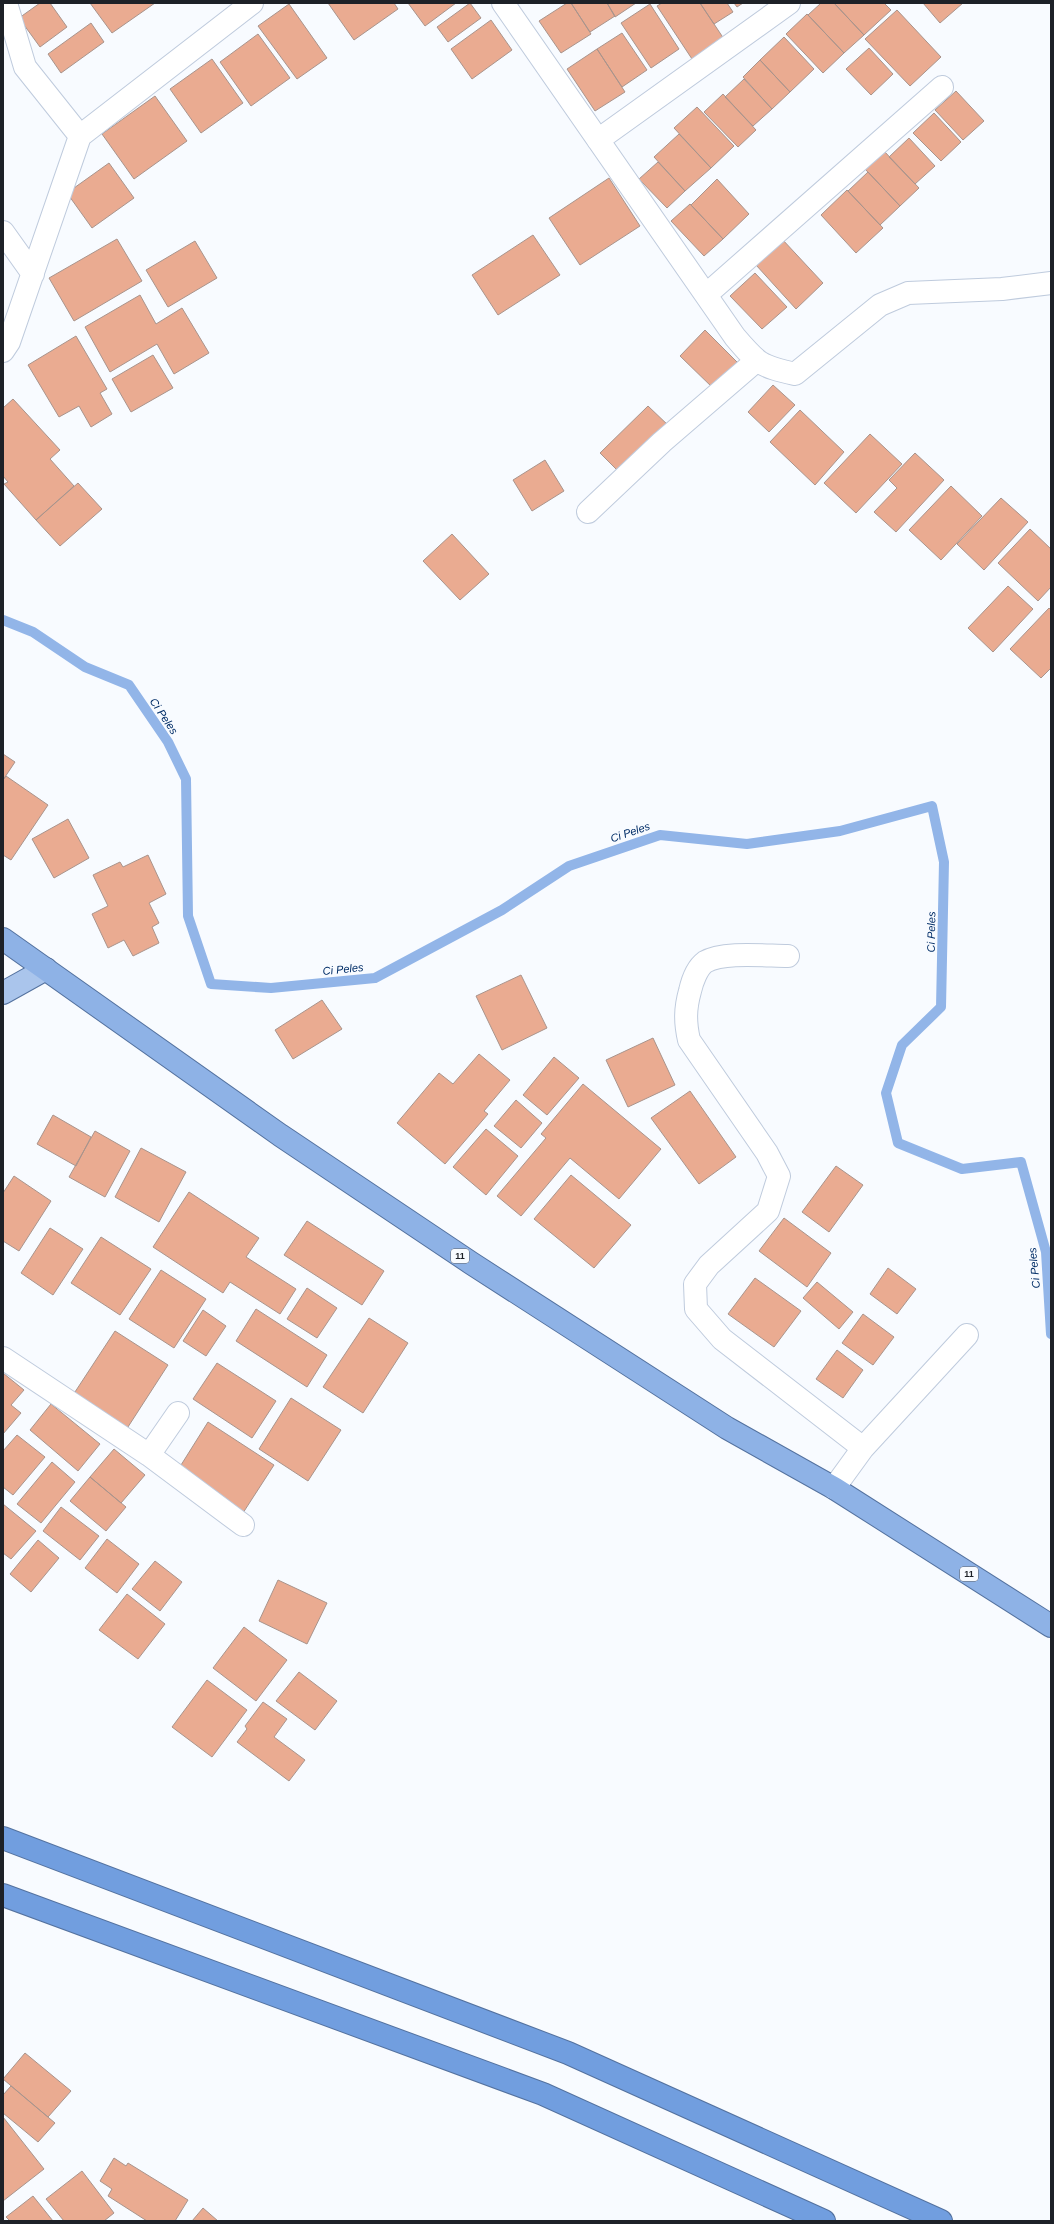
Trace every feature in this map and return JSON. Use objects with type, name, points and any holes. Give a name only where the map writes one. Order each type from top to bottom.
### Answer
[{"type":"highway","name":"11","points":[[3,939],[280,1135],[471,1263],[727,1428],[834,1488],[1051,1626]]},
{"type":"highway","points":[[3,1838],[568,2053],[941,2221]]},
{"type":"highway","points":[[3,1894],[543,2094],[824,2221]]},
{"type":"main road","points":[[3,994],[46,969]]},
{"type":"street","points":[[6,3],[7,28],[25,67],[80,136]]},
{"type":"street","points":[[3,351],[9,342],[80,136],[252,3]]},
{"type":"street","points":[[504,3],[598,140],[707,294],[735,337],[756,361],[770,368],[795,374],[880,305],[908,293],[1002,289],[1051,283]]},
{"type":"street","points":[[598,140],[789,3]]},
{"type":"street","points":[[707,294],[942,87]]},
{"type":"street","points":[[3,232],[33,274]]},
{"type":"street","points":[[588,512],[662,442],[756,361]]},
{"type":"street","points":[[788,956],[720,957],[705,963],[693,979],[686,1004],[685,1021],[689,1040],[767,1153],[779,1176],[768,1210],[709,1265],[696,1284],[696,1310],[722,1339],[863,1448]]},
{"type":"street","points":[[834,1488],[863,1448],[968,1335]]},
{"type":"street","points":[[3,1358],[149,1455],[243,1525]]},
{"type":"street","points":[[149,1455],[178,1413]]},
{"type":"building","points":[[40,3],[50,3],[67,27],[40,47],[19,18]]},
{"type":"building","points":[[90,3],[155,3],[112,33]]},
{"type":"building","points":[[328,3],[394,3],[398,9],[354,40]]},
{"type":"building","points":[[408,3],[456,3],[425,26]]},
{"type":"building","points":[[470,3],[481,18],[448,42],[437,27]]},
{"type":"building","points":[[567,3],[571,3],[591,34],[561,53],[539,21]]},
{"type":"building","points":[[571,3],[607,3],[615,16],[590,32]]},
{"type":"building","points":[[607,3],[636,3],[615,17]]},
{"type":"building","points":[[662,3],[700,3],[726,42],[694,62],[657,6]]},
{"type":"building","points":[[700,3],[727,3],[733,12],[714,24]]},
{"type":"building","points":[[734,3],[743,3],[737,7]]},
{"type":"building","points":[[821,3],[834,3],[864,35],[844,53],[808,15]]},
{"type":"building","points":[[834,3],[884,3],[891,10],[864,35]]},
{"type":"building","points":[[923,3],[963,3],[940,23]]},
{"type":"building","points":[[289,4],[327,58],[297,79],[258,26]]},
{"type":"building","points":[[650,4],[679,49],[651,68],[621,23]]},
{"type":"building","points":[[897,10],[941,57],[910,86],[865,39]]},
{"type":"building","points":[[807,14],[844,53],[823,73],[786,34]]},
{"type":"building","points":[[491,20],[512,50],[472,79],[451,49]]},
{"type":"building","points":[[91,23],[104,42],[61,73],[48,54]]},
{"type":"building","points":[[622,33],[647,70],[622,87],[597,49]]},
{"type":"building","points":[[258,34],[290,78],[251,106],[220,62]]},
{"type":"building","points":[[784,37],[814,69],[790,92],[760,60]]},
{"type":"building","points":[[869,48],[893,74],[871,95],[846,69]]},
{"type":"building","points":[[597,49],[625,92],[595,111],[567,69]]},
{"type":"building","points":[[212,59],[243,103],[201,133],[170,89]]},
{"type":"building","points":[[760,60],[790,92],[772,109],[743,77]]},
{"type":"building","points":[[744,79],[772,109],[753,126],[725,97]]},
{"type":"building","points":[[956,91],[984,121],[963,140],[935,110]]},
{"type":"building","points":[[723,94],[756,130],[738,147],[704,112]]},
{"type":"building","points":[[155,96],[187,141],[134,179],[102,134]]},
{"type":"building","points":[[697,107],[734,146],[711,168],[674,128]]},
{"type":"building","points":[[934,113],[961,142],[941,161],[913,133]]},
{"type":"building","points":[[679,134],[711,168],[685,191],[654,157]]},
{"type":"building","points":[[909,138],[935,166],[915,184],[889,157]]},
{"type":"building","points":[[884,151],[919,188],[900,206],[865,169]]},
{"type":"building","points":[[658,162],[685,191],[667,208],[639,179]]},
{"type":"building","points":[[109,163],[134,198],[92,228],[67,193]]},
{"type":"building","points":[[868,172],[900,206],[880,225],[848,191]]},
{"type":"building","points":[[609,178],[640,226],[580,265],[549,218]]},
{"type":"building","points":[[717,179],[749,214],[723,239],[691,205]]},
{"type":"building","points":[[847,190],[883,228],[856,253],[821,215]]},
{"type":"building","points":[[690,204],[723,239],[704,256],[671,221]]},
{"type":"building","points":[[533,235],[560,275],[498,315],[472,275]]},
{"type":"building","points":[[117,239],[142,281],[74,321],[49,278]]},
{"type":"building","points":[[782,239],[823,283],[796,309],[756,265]]},
{"type":"building","points":[[195,241],[217,278],[168,307],[146,270]]},
{"type":"building","points":[[755,273],[787,307],[762,329],[730,296]]},
{"type":"building","points":[[140,295],[156,324],[182,308],[209,353],[174,374],[157,344],[110,372],[85,327]]},
{"type":"building","points":[[705,330],[739,364],[714,389],[680,356]]},
{"type":"building","points":[[76,336],[107,389],[100,393],[112,414],[91,427],[79,406],[59,417],[28,365]]},
{"type":"building","points":[[153,355],[173,388],[131,412],[112,379]]},
{"type":"building","points":[[773,385],[795,405],[769,432],[748,412]]},
{"type":"building","points":[[13,399],[60,450],[50,459],[74,486],[36,520],[4,484],[8,482],[3,476],[3,408]]},
{"type":"building","points":[[648,406],[670,427],[622,475],[600,453]]},
{"type":"building","points":[[800,410],[844,452],[815,485],[770,442]]},
{"type":"building","points":[[870,434],[902,464],[856,513],[824,483]]},
{"type":"building","points":[[915,453],[944,480],[896,532],[874,512],[897,488],[889,480]]},
{"type":"building","points":[[545,460],[564,491],[532,511],[513,480]]},
{"type":"building","points":[[78,483],[102,509],[60,546],[36,520]]},
{"type":"building","points":[[951,486],[982,516],[941,560],[909,530]]},
{"type":"building","points":[[1001,498],[1028,522],[984,570],[957,544]]},
{"type":"building","points":[[1030,529],[1051,549],[1051,587],[1038,601],[998,563]]},
{"type":"building","points":[[452,534],[489,574],[460,600],[423,561]]},
{"type":"building","points":[[1008,586],[1033,609],[993,652],[968,628]]},
{"type":"building","points":[[1049,608],[1051,610],[1051,668],[1041,678],[1010,649]]},
{"type":"building","points":[[3,754],[15,762],[3,780]]},
{"type":"building","points":[[6,776],[48,805],[11,860],[3,855],[3,780]]},
{"type":"building","points":[[68,819],[89,858],[54,878],[32,839]]},
{"type":"building","points":[[148,855],[166,894],[149,903],[159,923],[152,927],[159,943],[133,956],[124,940],[108,948],[92,914],[108,906],[93,875],[120,862],[123,867]]},
{"type":"building","points":[[521,975],[547,1028],[502,1050],[476,996]]},
{"type":"building","points":[[322,1000],[342,1029],[293,1059],[275,1030]]},
{"type":"building","points":[[653,1038],[675,1085],[628,1107],[606,1060]]},
{"type":"building","points":[[479,1054],[510,1080],[484,1111],[488,1114],[445,1164],[397,1123],[439,1073],[453,1084]]},
{"type":"building","points":[[554,1057],[579,1078],[547,1115],[523,1095]]},
{"type":"building","points":[[583,1084],[661,1149],[619,1199],[570,1158],[521,1216],[497,1196],[546,1138],[541,1134]]},
{"type":"building","points":[[690,1091],[736,1157],[699,1184],[651,1118]]},
{"type":"building","points":[[516,1100],[542,1123],[521,1148],[494,1126]]},
{"type":"building","points":[[53,1115],[91,1137],[76,1166],[37,1144]]},
{"type":"building","points":[[486,1129],[518,1156],[486,1195],[453,1167]]},
{"type":"building","points":[[95,1131],[130,1151],[105,1197],[69,1177]]},
{"type":"building","points":[[141,1148],[186,1172],[159,1222],[115,1197]]},
{"type":"building","points":[[836,1166],[863,1185],[829,1232],[802,1212]]},
{"type":"building","points":[[571,1175],[631,1225],[594,1268],[534,1219]]},
{"type":"building","points":[[14,1176],[51,1201],[19,1251],[3,1241],[3,1193]]},
{"type":"building","points":[[189,1192],[259,1238],[246,1257],[296,1289],[280,1314],[230,1282],[223,1293],[153,1247]]},
{"type":"building","points":[[784,1218],[831,1253],[807,1287],[759,1251]]},
{"type":"building","points":[[307,1221],[384,1271],[362,1305],[284,1255]]},
{"type":"building","points":[[50,1228],[83,1249],[53,1295],[21,1273]]},
{"type":"building","points":[[101,1237],[151,1269],[120,1315],[71,1283]]},
{"type":"building","points":[[888,1268],[916,1289],[897,1314],[870,1294]]},
{"type":"building","points":[[161,1270],[206,1299],[174,1348],[129,1319]]},
{"type":"building","points":[[755,1278],[801,1311],[774,1347],[728,1314]]},
{"type":"building","points":[[817,1282],[853,1312],[839,1329],[803,1298]]},
{"type":"building","points":[[307,1288],[337,1308],[317,1338],[287,1319]]},
{"type":"building","points":[[256,1309],[327,1355],[307,1387],[236,1341]]},
{"type":"building","points":[[203,1310],[226,1326],[206,1356],[183,1341]]},
{"type":"building","points":[[863,1314],[894,1337],[873,1365],[842,1343]]},
{"type":"building","points":[[369,1318],[408,1343],[363,1413],[323,1387]]},
{"type":"building","points":[[115,1331],[168,1365],[126,1430],[73,1395]]},
{"type":"building","points":[[837,1350],[863,1370],[843,1398],[816,1379]]},
{"type":"building","points":[[217,1363],[276,1401],[252,1438],[193,1399]]},
{"type":"building","points":[[3,1373],[24,1390],[11,1405],[21,1413],[3,1434]]},
{"type":"building","points":[[291,1398],[341,1430],[308,1481],[259,1449]]},
{"type":"building","points":[[51,1404],[100,1444],[78,1471],[30,1430]]},
{"type":"building","points":[[208,1422],[274,1465],[241,1516],[176,1473]]},
{"type":"building","points":[[17,1435],[45,1457],[13,1495],[3,1487],[3,1451]]},
{"type":"building","points":[[114,1449],[145,1475],[121,1503],[90,1477]]},
{"type":"building","points":[[52,1462],[75,1482],[41,1523],[17,1504]]},
{"type":"building","points":[[90,1477],[126,1507],[106,1531],[70,1501]]},
{"type":"building","points":[[3,1504],[36,1531],[11,1559],[3,1553]]},
{"type":"building","points":[[61,1507],[99,1536],[80,1560],[43,1531]]},
{"type":"building","points":[[107,1539],[139,1564],[117,1593],[85,1568]]},
{"type":"building","points":[[38,1540],[59,1558],[31,1592],[10,1574]]},
{"type":"building","points":[[155,1561],[182,1582],[160,1611],[132,1589]]},
{"type":"building","points":[[278,1580],[327,1603],[307,1644],[259,1621]]},
{"type":"building","points":[[127,1594],[165,1624],[138,1659],[99,1630]]},
{"type":"building","points":[[244,1627],[287,1660],[256,1701],[213,1668]]},
{"type":"building","points":[[299,1672],[337,1701],[315,1730],[276,1701]]},
{"type":"building","points":[[207,1680],[247,1710],[212,1757],[172,1727]]},
{"type":"building","points":[[263,1702],[287,1719],[274,1737],[305,1760],[289,1781],[237,1742],[247,1729],[245,1726]]},
{"type":"building","points":[[25,2053],[71,2091],[48,2117],[3,2079]]},
{"type":"building","points":[[11,2086],[55,2123],[38,2142],[3,2113],[3,2095]]},
{"type":"building","points":[[3,2117],[44,2169],[3,2201]]},
{"type":"building","points":[[114,2158],[126,2166],[128,2163],[188,2200],[175,2221],[147,2221],[108,2196],[112,2189],[100,2181]]},
{"type":"building","points":[[82,2171],[114,2213],[104,2221],[64,2221],[46,2199]]},
{"type":"building","points":[[33,2196],[53,2221],[10,2221],[6,2217]]},
{"type":"building","points":[[203,2208],[218,2221],[192,2221]]},
{"type":"waterway","name":"Ci Peles","points":[[3,620],[33,632],[85,667],[129,685],[168,742],[186,779],[188,916],[211,984],[271,988],[375,978],[502,910],[569,866],[660,835],[747,844],[840,831],[932,806],[944,862],[941,1007],[902,1045],[886,1093],[898,1143],[962,1169],[1021,1162],[1046,1252],[1051,1334]]}]
